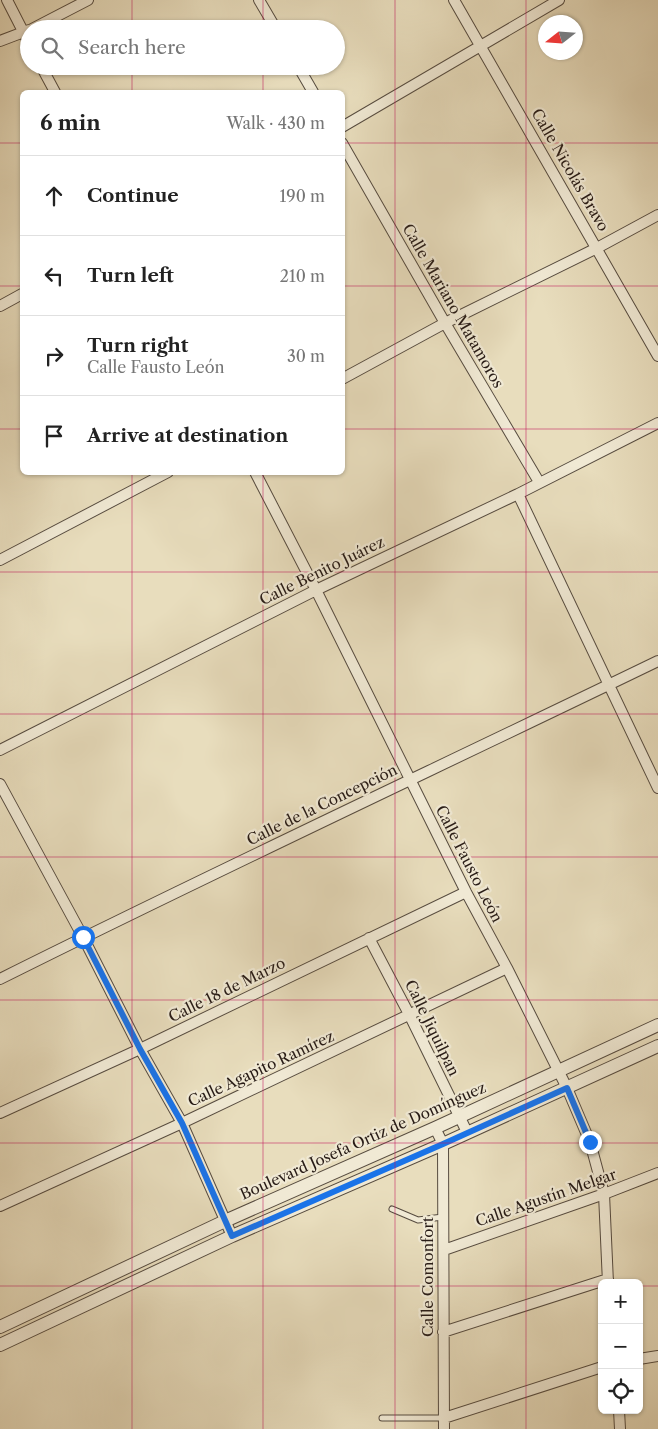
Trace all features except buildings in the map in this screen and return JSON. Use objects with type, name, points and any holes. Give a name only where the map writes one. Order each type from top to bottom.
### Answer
[{"type":"street","points":[[6,0],[20,22]]},
{"type":"street","points":[[53,20],[88,0]]},
{"type":"street","points":[[259,0],[271,20]]},
{"type":"street","name":"Calle Nicolás Bravo","points":[[454,0],[658,356]]},
{"type":"street","points":[[345,126],[559,0]]},
{"type":"street","points":[[0,41],[20,36]]},
{"type":"street","points":[[46,75],[55,90]]},
{"type":"street","points":[[303,75],[312,90]]},
{"type":"street","name":"Calle Mariano Matamoros","points":[[345,148],[538,482]]},
{"type":"street","points":[[345,377],[445,323],[597,248],[658,215]]},
{"type":"street","points":[[0,306],[20,295]]},
{"type":"street","name":"Calle Benito Juárez","points":[[0,750],[316,590],[518,494],[538,482],[658,423]]},
{"type":"street","points":[[0,560],[162,475]]},
{"type":"street","name":"Calle Fausto León","points":[[257,475],[316,590],[409,780],[567,1088],[590,1142],[604,1194],[608,1279]]},
{"type":"street","points":[[518,494],[658,788]]},
{"type":"street","name":"Calle de la Concepción","points":[[0,979],[83,937],[658,661]]},
{"type":"street","points":[[0,784],[83,937],[140,1049],[182,1123],[232,1236]]},
{"type":"street","name":"Calle 18 de Marzo","points":[[0,1113],[140,1049],[466,892]]},
{"type":"street","name":"Calle Jiquilpan","points":[[369,938],[467,1132]]},
{"type":"street","name":"Calle Agapito Ramírez","points":[[0,1206],[410,1016],[507,968]]},
{"type":"street","name":"Boulevard Josefa Ortiz de Domínguez","points":[[0,1327],[225,1221],[435,1128],[658,1025]]},
{"type":"street","points":[[0,1345],[232,1236],[443,1144],[658,1046]]},
{"type":"street","name":"Calle Comonfort","points":[[435,1128],[443,1144],[444,1424]]},
{"type":"street","name":"Calle Agustín Melgar","points":[[444,1250],[658,1173]]},
{"type":"street","points":[[443,1332],[598,1284]]},
{"type":"street","points":[[643,1358],[658,1356]]},
{"type":"street","points":[[444,1424],[598,1367]]},
{"type":"street","points":[[619,1414],[620,1429]]},
{"type":"lane","points":[[392,1209],[418,1220],[443,1217]]},
{"type":"lane","points":[[382,1418],[444,1424]]},
{"type":"route","points":[[83,937],[140,1049],[182,1123],[232,1236],[567,1088],[590,1142]]}]
